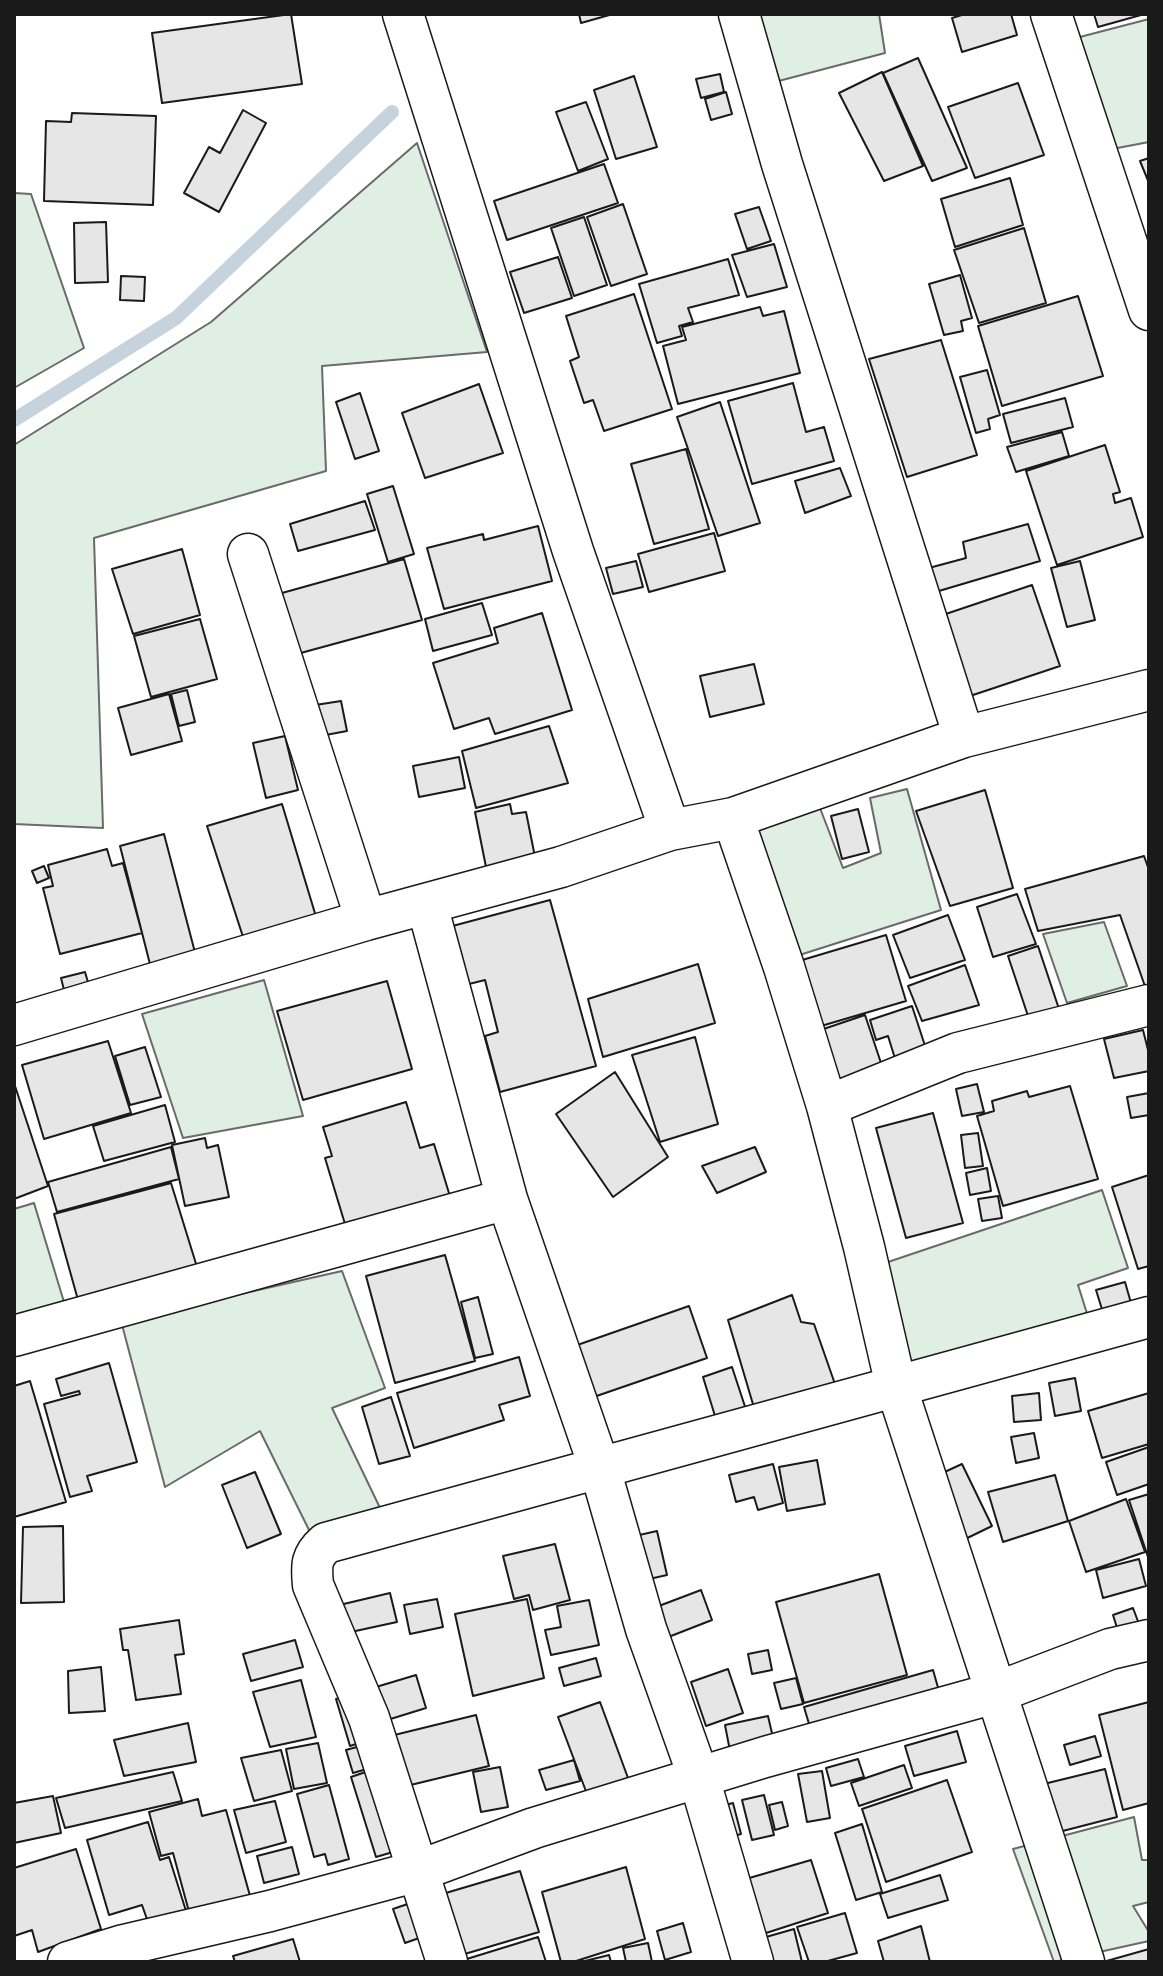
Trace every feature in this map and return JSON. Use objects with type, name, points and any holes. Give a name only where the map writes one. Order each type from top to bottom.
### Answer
[{"type":"street","points":[[403,14],[573,551],[670,830]]},
{"type":"street","points":[[739,14],[782,164],[964,737]]},
{"type":"street","points":[[1051,14],[1149,310]]},
{"type":"street","points":[[248,554],[366,920]]},
{"type":"street","points":[[14,1025],[366,920],[561,867],[670,830],[733,818],[964,737],[1149,690]]},
{"type":"street","points":[[733,818],[827,1106],[896,1386],[1084,1962]]},
{"type":"street","points":[[427,905],[507,1199],[600,1469],[646,1629],[699,1778],[753,1962]]},
{"type":"street","points":[[827,1106],[958,1053],[1149,1005]]},
{"type":"street","points":[[14,1336],[507,1199]]},
{"type":"street","points":[[447,1962],[369,1718],[313,1585],[310,1563],[317,1551],[326,1543],[1149,1317]]},
{"type":"street","points":[[68,1962],[120,1946],[270,1911],[418,1871],[534,1828],[995,1693],[1110,1649],[1149,1640]]},
{"type":"green space","points":[[751,14],[879,14],[885,53],[771,83]]},
{"type":"green space","points":[[1149,19],[1149,142],[1107,150],[1076,38]]},
{"type":"green space","points":[[417,143],[487,352],[322,366],[326,471],[94,538],[103,828],[14,824],[14,445],[211,322]]},
{"type":"green space","points":[[14,193],[31,194],[84,348],[14,388]]},
{"type":"green space","points":[[907,789],[941,910],[790,958],[752,827],[820,808],[843,868],[881,853],[870,798]]},
{"type":"green space","points":[[1104,922],[1127,986],[1067,1003],[1043,934]]},
{"type":"green space","points":[[264,980],[303,1116],[183,1138],[142,1014]]},
{"type":"green space","points":[[1102,1190],[1128,1268],[1078,1285],[1090,1323],[909,1378],[885,1263]]},
{"type":"green space","points":[[34,1203],[67,1312],[14,1325],[14,1209]]},
{"type":"green space","points":[[342,1271],[385,1388],[332,1408],[381,1510],[312,1536],[260,1431],[165,1487],[121,1321]]},
{"type":"green space","points":[[1134,1817],[1142,1860],[1149,1860],[1149,1902],[1133,1906],[1149,1932],[1149,1941],[1054,1962],[1013,1849]]},
{"type":"building","points":[[291,14],[302,84],[162,103],[152,33]]},
{"type":"building","points":[[579,14],[613,14],[581,23]]},
{"type":"building","points":[[965,14],[1011,14],[1017,35],[962,52],[952,18]]},
{"type":"building","points":[[1094,14],[1141,14],[1141,15],[1098,27]]},
{"type":"building","points":[[918,58],[967,168],[932,181],[883,73]]},
{"type":"building","points":[[882,72],[923,166],[884,181],[839,93]]},
{"type":"building","points":[[720,74],[724,92],[701,98],[696,79]]},
{"type":"building","points":[[634,76],[657,147],[616,159],[594,90]]},
{"type":"building","points":[[1018,83],[1044,155],[975,178],[948,107]]},
{"type":"building","points":[[726,92],[732,114],[711,120],[705,99]]},
{"type":"building","points":[[586,102],[608,159],[578,171],[556,112]]},
{"type":"building","points":[[243,110],[266,123],[219,212],[184,193],[209,147],[220,153]]},
{"type":"building","points":[[72,113],[156,116],[153,205],[44,201],[46,121],[71,122]]},
{"type":"building","points":[[1149,158],[1149,183],[1140,161]]},
{"type":"building","points":[[604,164],[618,203],[507,240],[494,201]]},
{"type":"building","points":[[1010,178],[1023,225],[955,247],[941,199]]},
{"type":"building","points":[[623,204],[647,274],[611,286],[587,217]]},
{"type":"building","points":[[759,207],[771,241],[747,249],[735,214]]},
{"type":"building","points":[[584,217],[607,285],[574,296],[551,228]]},
{"type":"building","points":[[106,222],[108,282],[75,283],[74,223]]},
{"type":"building","points":[[1024,228],[1046,303],[979,323],[954,250]]},
{"type":"building","points":[[774,244],[787,287],[747,297],[732,255]]},
{"type":"building","points":[[558,257],[572,298],[524,313],[510,272]]},
{"type":"building","points":[[728,259],[739,295],[688,308],[693,322],[679,326],[682,336],[657,343],[639,284]]},
{"type":"building","points":[[960,275],[972,318],[961,321],[963,331],[944,335],[929,284]]},
{"type":"building","points":[[121,276],[145,277],[144,301],[120,300]]},
{"type":"building","points":[[634,294],[672,409],[604,431],[593,400],[584,403],[570,361],[579,357],[566,316]]},
{"type":"building","points":[[1078,296],[1103,376],[1002,406],[978,326]]},
{"type":"building","points":[[760,307],[763,316],[784,311],[800,373],[678,404],[663,346],[686,340],[682,327]]},
{"type":"building","points":[[941,340],[977,455],[907,477],[869,359]]},
{"type":"building","points":[[987,370],[1000,415],[988,419],[990,429],[976,433],[960,377]]},
{"type":"building","points":[[793,383],[806,432],[824,427],[834,461],[752,484],[728,401]]},
{"type":"building","points":[[479,384],[503,453],[425,478],[402,413]]},
{"type":"building","points":[[360,393],[379,451],[355,459],[336,402]]},
{"type":"building","points":[[1065,398],[1073,427],[1011,443],[1003,414]]},
{"type":"building","points":[[720,402],[760,523],[718,536],[677,417]]},
{"type":"building","points":[[1062,432],[1069,456],[1016,472],[1007,447]]},
{"type":"building","points":[[1105,445],[1120,492],[1113,494],[1115,503],[1131,498],[1143,537],[1057,565],[1026,471]]},
{"type":"building","points":[[686,449],[709,529],[654,544],[631,464]]},
{"type":"building","points":[[840,468],[851,496],[805,513],[795,481]]},
{"type":"building","points":[[393,486],[414,554],[388,562],[367,494]]},
{"type":"building","points":[[365,501],[375,530],[298,551],[290,524]]},
{"type":"building","points":[[1028,524],[1040,561],[922,596],[914,572],[966,558],[963,542]]},
{"type":"building","points":[[538,526],[552,581],[444,609],[427,548],[483,534],[484,540]]},
{"type":"building","points":[[714,533],[725,571],[649,592],[638,554]]},
{"type":"building","points":[[182,549],[200,615],[133,634],[112,569]]},
{"type":"building","points":[[404,559],[422,620],[297,654],[282,593]]},
{"type":"building","points":[[636,561],[643,587],[613,594],[606,568]]},
{"type":"building","points":[[1080,561],[1095,620],[1067,627],[1051,568]]},
{"type":"building","points":[[1032,585],[1060,666],[940,706],[913,625]]},
{"type":"building","points":[[482,603],[492,635],[433,651],[425,619]]},
{"type":"building","points":[[542,613],[572,710],[495,734],[489,718],[454,729],[433,663],[498,643],[494,628]]},
{"type":"building","points":[[200,619],[217,679],[151,697],[134,636]]},
{"type":"building","points":[[754,664],[764,704],[710,717],[700,676]]},
{"type":"building","points":[[187,690],[195,722],[179,726],[171,694]]},
{"type":"building","points":[[169,694],[182,741],[131,755],[118,708]]},
{"type":"building","points":[[341,701],[347,731],[315,737],[309,706]]},
{"type":"building","points":[[549,726],[568,783],[476,808],[462,751]]},
{"type":"building","points":[[285,736],[298,790],[266,798],[253,743]]},
{"type":"building","points":[[459,757],[465,788],[419,797],[413,766]]},
{"type":"building","points":[[985,790],[1013,888],[950,906],[916,811]]},
{"type":"building","points":[[282,804],[317,920],[245,943],[207,826]]},
{"type":"building","points":[[510,804],[512,814],[526,812],[537,867],[488,877],[475,812]]},
{"type":"building","points":[[858,809],[869,852],[842,859],[831,816]]},
{"type":"building","points":[[164,834],[198,964],[153,976],[120,846]]},
{"type":"building","points":[[107,849],[112,866],[123,863],[142,933],[60,954],[43,888],[53,886],[48,865]]},
{"type":"building","points":[[1144,856],[1149,870],[1147,992],[1120,915],[1038,931],[1025,889]]},
{"type":"building","points":[[44,866],[49,878],[37,883],[32,871]]},
{"type":"building","points":[[1017,894],[1036,944],[993,957],[977,907]]},
{"type":"building","points":[[550,900],[596,1066],[500,1092],[485,1036],[498,1032],[485,980],[461,986],[445,928]]},
{"type":"building","points":[[948,915],[965,960],[910,978],[893,935]]},
{"type":"building","points":[[886,935],[906,1001],[811,1029],[772,969]]},
{"type":"building","points":[[1038,946],[1063,1021],[1033,1031],[1008,956]]},
{"type":"building","points":[[698,964],[715,1023],[603,1057],[588,999]]},
{"type":"building","points":[[965,965],[979,1005],[922,1021],[908,986]]},
{"type":"building","points":[[85,972],[92,996],[67,1002],[61,978]]},
{"type":"building","points":[[387,981],[412,1069],[303,1100],[277,1011]]},
{"type":"building","points":[[912,1006],[929,1058],[898,1068],[888,1036],[876,1040],[870,1020]]},
{"type":"building","points":[[865,1015],[883,1069],[824,1089],[788,1041]]},
{"type":"building","points":[[1143,1030],[1149,1054],[1149,1071],[1114,1078],[1104,1039]]},
{"type":"building","points":[[695,1037],[718,1124],[660,1142],[632,1055]]},
{"type":"building","points":[[108,1041],[131,1113],[44,1139],[22,1065]]},
{"type":"building","points":[[145,1047],[161,1097],[130,1105],[115,1056]]},
{"type":"building","points":[[615,1072],[668,1157],[613,1197],[556,1114]]},
{"type":"building","points":[[14,1083],[48,1186],[14,1199]]},
{"type":"building","points":[[977,1084],[984,1112],[962,1116],[956,1089]]},
{"type":"building","points":[[1070,1086],[1098,1179],[1003,1206],[977,1116],[994,1111],[992,1101],[1027,1091],[1029,1097]]},
{"type":"building","points":[[1149,1093],[1149,1115],[1131,1118],[1127,1097]]},
{"type":"building","points":[[406,1102],[420,1148],[434,1144],[452,1203],[348,1234],[325,1158],[332,1156],[323,1127]]},
{"type":"building","points":[[165,1105],[175,1142],[104,1161],[93,1126]]},
{"type":"building","points":[[933,1113],[963,1223],[906,1238],[876,1128]]},
{"type":"building","points":[[978,1133],[983,1166],[965,1168],[961,1135]]},
{"type":"building","points":[[205,1138],[207,1148],[218,1145],[229,1197],[185,1206],[172,1145]]},
{"type":"building","points":[[171,1147],[179,1179],[57,1212],[48,1182]]},
{"type":"building","points":[[755,1147],[766,1172],[717,1193],[702,1166]]},
{"type":"building","points":[[987,1168],[991,1191],[970,1195],[966,1173]]},
{"type":"building","points":[[1149,1175],[1149,1266],[1138,1269],[1112,1187]]},
{"type":"building","points":[[171,1183],[197,1267],[78,1300],[54,1214]]},
{"type":"building","points":[[998,1196],[1002,1218],[982,1221],[978,1199]]},
{"type":"building","points":[[445,1255],[475,1361],[395,1383],[366,1276]]},
{"type":"building","points":[[1125,1282],[1133,1310],[1105,1319],[1096,1290]]},
{"type":"building","points":[[792,1295],[801,1322],[814,1324],[836,1387],[755,1411],[728,1320]]},
{"type":"building","points":[[478,1297],[493,1354],[475,1358],[461,1302]]},
{"type":"building","points":[[689,1306],[707,1358],[582,1401],[563,1350]]},
{"type":"building","points":[[519,1357],[530,1396],[499,1405],[504,1420],[414,1448],[397,1393]]},
{"type":"building","points":[[109,1363],[137,1462],[87,1476],[92,1491],[70,1497],[44,1404],[80,1394],[79,1391],[61,1396],[56,1379]]},
{"type":"building","points":[[732,1367],[754,1434],[723,1442],[703,1377]]},
{"type":"building","points":[[1075,1378],[1081,1411],[1055,1416],[1049,1383]]},
{"type":"building","points":[[30,1381],[66,1502],[14,1517],[14,1386]]},
{"type":"building","points":[[1039,1393],[1041,1420],[1014,1422],[1012,1396]]},
{"type":"building","points":[[1149,1393],[1149,1444],[1102,1458],[1088,1411]]},
{"type":"building","points":[[391,1397],[410,1456],[379,1464],[362,1407]]},
{"type":"building","points":[[1034,1433],[1039,1458],[1016,1463],[1011,1437]]},
{"type":"building","points":[[1149,1447],[1149,1484],[1117,1495],[1106,1462]]},
{"type":"building","points":[[817,1460],[825,1504],[787,1511],[779,1467]]},
{"type":"building","points":[[773,1464],[783,1503],[758,1510],[754,1497],[736,1502],[729,1475]]},
{"type":"building","points":[[962,1464],[992,1526],[955,1544],[925,1481]]},
{"type":"building","points":[[255,1472],[281,1534],[247,1548],[222,1485]]},
{"type":"building","points":[[1055,1475],[1068,1521],[1003,1542],[988,1492]]},
{"type":"building","points":[[1149,1494],[1149,1560],[1129,1500]]},
{"type":"building","points":[[1126,1499],[1145,1552],[1086,1572],[1069,1521]]},
{"type":"building","points":[[63,1526],[64,1602],[21,1603],[23,1527]]},
{"type":"building","points":[[657,1531],[667,1575],[636,1582],[626,1538]]},
{"type":"building","points":[[555,1544],[570,1600],[533,1610],[529,1595],[514,1599],[503,1556]]},
{"type":"building","points":[[1139,1559],[1146,1586],[1103,1598],[1096,1570]]},
{"type":"building","points":[[879,1574],[907,1675],[804,1703],[776,1602]]},
{"type":"building","points":[[701,1590],[712,1620],[653,1643],[643,1612]]},
{"type":"building","points":[[390,1593],[397,1622],[337,1635],[331,1607]]},
{"type":"building","points":[[437,1599],[443,1627],[410,1634],[404,1605]]},
{"type":"building","points":[[527,1599],[544,1678],[473,1696],[455,1614]]},
{"type":"building","points":[[589,1600],[599,1645],[551,1655],[545,1630],[561,1627],[557,1606]]},
{"type":"building","points":[[1133,1608],[1139,1624],[1118,1631],[1113,1615]]},
{"type":"building","points":[[179,1620],[184,1654],[175,1655],[181,1694],[136,1700],[128,1650],[123,1650],[120,1629]]},
{"type":"building","points":[[295,1640],[303,1667],[251,1681],[243,1654]]},
{"type":"building","points":[[768,1650],[772,1670],[752,1674],[748,1654]]},
{"type":"building","points":[[596,1658],[601,1676],[564,1686],[559,1668]]},
{"type":"building","points":[[101,1667],[105,1711],[69,1713],[68,1671]]},
{"type":"building","points":[[728,1669],[743,1713],[706,1726],[691,1682]]},
{"type":"building","points":[[933,1670],[941,1698],[812,1734],[804,1707]]},
{"type":"building","points":[[416,1675],[426,1708],[384,1721],[388,1734],[350,1746],[336,1699]]},
{"type":"building","points":[[796,1678],[803,1704],[781,1709],[774,1683]]},
{"type":"building","points":[[301,1680],[316,1737],[270,1747],[253,1692]]},
{"type":"building","points":[[600,1702],[628,1778],[587,1794],[558,1717]]},
{"type":"building","points":[[1149,1702],[1149,1803],[1123,1810],[1099,1715]]},
{"type":"building","points":[[476,1715],[489,1766],[394,1789],[378,1739]]},
{"type":"building","points":[[768,1716],[774,1742],[730,1751],[725,1725]]},
{"type":"building","points":[[188,1723],[196,1762],[124,1776],[114,1740]]},
{"type":"building","points":[[957,1731],[966,1762],[914,1776],[905,1746]]},
{"type":"building","points":[[1095,1736],[1101,1756],[1070,1765],[1064,1745]]},
{"type":"building","points":[[375,1742],[381,1765],[353,1773],[346,1750]]},
{"type":"building","points":[[318,1743],[327,1783],[294,1789],[286,1749]]},
{"type":"building","points":[[281,1750],[292,1791],[254,1801],[241,1758]]},
{"type":"building","points":[[858,1759],[864,1777],[831,1786],[826,1768]]},
{"type":"building","points":[[574,1760],[580,1781],[546,1790],[539,1770]]},
{"type":"building","points":[[904,1765],[912,1788],[859,1806],[851,1783]]},
{"type":"building","points":[[383,1766],[427,1842],[376,1857],[351,1777]]},
{"type":"building","points":[[500,1767],[508,1807],[481,1812],[473,1772]]},
{"type":"building","points":[[1105,1769],[1117,1817],[1024,1841],[1011,1792]]},
{"type":"building","points":[[822,1771],[830,1818],[807,1822],[798,1774]]},
{"type":"building","points":[[173,1772],[182,1801],[65,1828],[56,1798]]},
{"type":"building","points":[[947,1780],[972,1852],[886,1882],[862,1809]]},
{"type":"building","points":[[329,1785],[349,1859],[328,1865],[325,1854],[314,1857],[297,1794]]},
{"type":"building","points":[[764,1795],[774,1835],[752,1840],[742,1800]]},
{"type":"building","points":[[53,1796],[61,1833],[14,1843],[14,1803]]},
{"type":"building","points":[[198,1799],[202,1816],[226,1810],[252,1903],[191,1919],[173,1853],[161,1856],[149,1812]]},
{"type":"building","points":[[275,1801],[286,1842],[246,1853],[234,1810]]},
{"type":"building","points":[[782,1802],[788,1826],[775,1830],[769,1805]]},
{"type":"building","points":[[733,1803],[741,1834],[711,1842],[702,1811]]},
{"type":"building","points":[[148,1822],[160,1860],[169,1857],[187,1914],[149,1925],[142,1905],[109,1915],[87,1840]]},
{"type":"building","points":[[862,1824],[882,1892],[856,1900],[835,1833]]},
{"type":"building","points":[[292,1847],[299,1874],[264,1883],[257,1856]]},
{"type":"building","points":[[76,1849],[101,1929],[38,1952],[32,1930],[14,1936],[14,1868]]},
{"type":"building","points":[[811,1860],[828,1913],[732,1944],[715,1888]]},
{"type":"building","points":[[626,1867],[645,1939],[573,1962],[561,1962],[542,1892]]},
{"type":"building","points":[[520,1871],[539,1932],[458,1956],[439,1895]]},
{"type":"building","points":[[940,1875],[948,1900],[888,1918],[880,1894]]},
{"type":"building","points":[[431,1896],[442,1930],[405,1943],[393,1909]]},
{"type":"building","points":[[845,1913],[857,1953],[824,1962],[809,1962],[797,1927]]},
{"type":"building","points":[[683,1923],[691,1952],[665,1960],[657,1931]]},
{"type":"building","points":[[921,1926],[930,1962],[884,1962],[878,1941]]},
{"type":"building","points":[[794,1929],[802,1962],[759,1962],[752,1941]]},
{"type":"building","points":[[538,1937],[546,1962],[457,1962]]},
{"type":"building","points":[[293,1939],[300,1962],[235,1962],[233,1956]]},
{"type":"building","points":[[648,1943],[652,1962],[626,1962],[623,1948]]},
{"type":"building","points":[[1149,1949],[1149,1962],[1103,1962]]},
{"type":"building","points":[[609,1955],[611,1962],[581,1962]]},
{"type":"waterway","points":[[14,420],[176,318],[392,112]]}]
